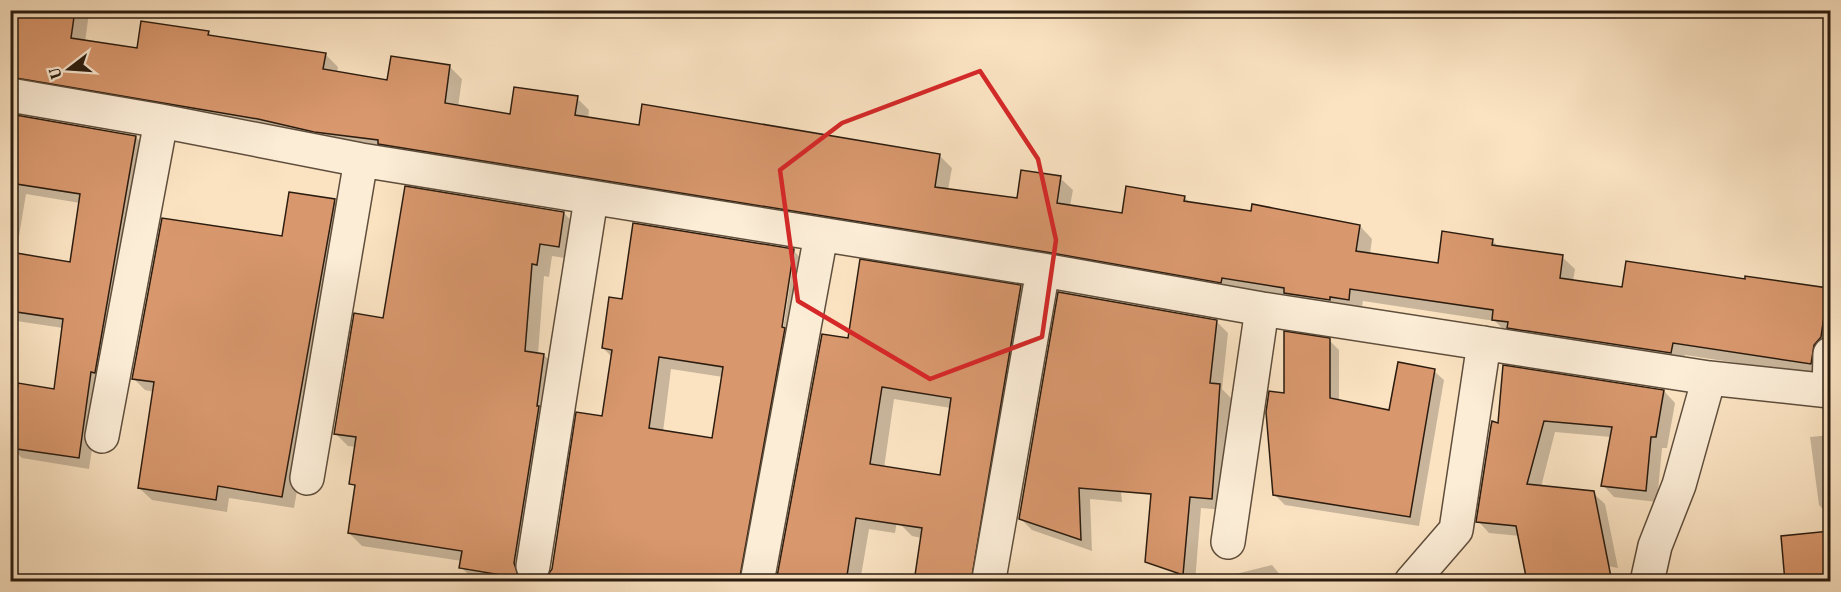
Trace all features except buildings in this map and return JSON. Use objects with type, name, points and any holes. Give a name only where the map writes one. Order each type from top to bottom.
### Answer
[{"type":"street","points":[[10,95],[161,121],[361,160],[1043,270],[1262,309],[1709,378],[1830,391],[1830,354]]},
{"type":"street","points":[[102,436],[161,121]]},
{"type":"street","points":[[307,478],[361,160]]},
{"type":"street","points":[[533,566],[591,198]]},
{"type":"street","points":[[757,582],[821,235]]},
{"type":"street","points":[[989,579],[1043,270]]},
{"type":"street","points":[[1228,542],[1262,309]]},
{"type":"street","points":[[1411,582],[1456,530],[1484,343]]},
{"type":"street","points":[[1647,582],[1655,546],[1679,485],[1709,378]]},
{"type":"highlighted area","points":[[980,71],[1038,159],[1056,240],[1042,337],[930,379],[798,301],[780,170],[842,123]]}]
